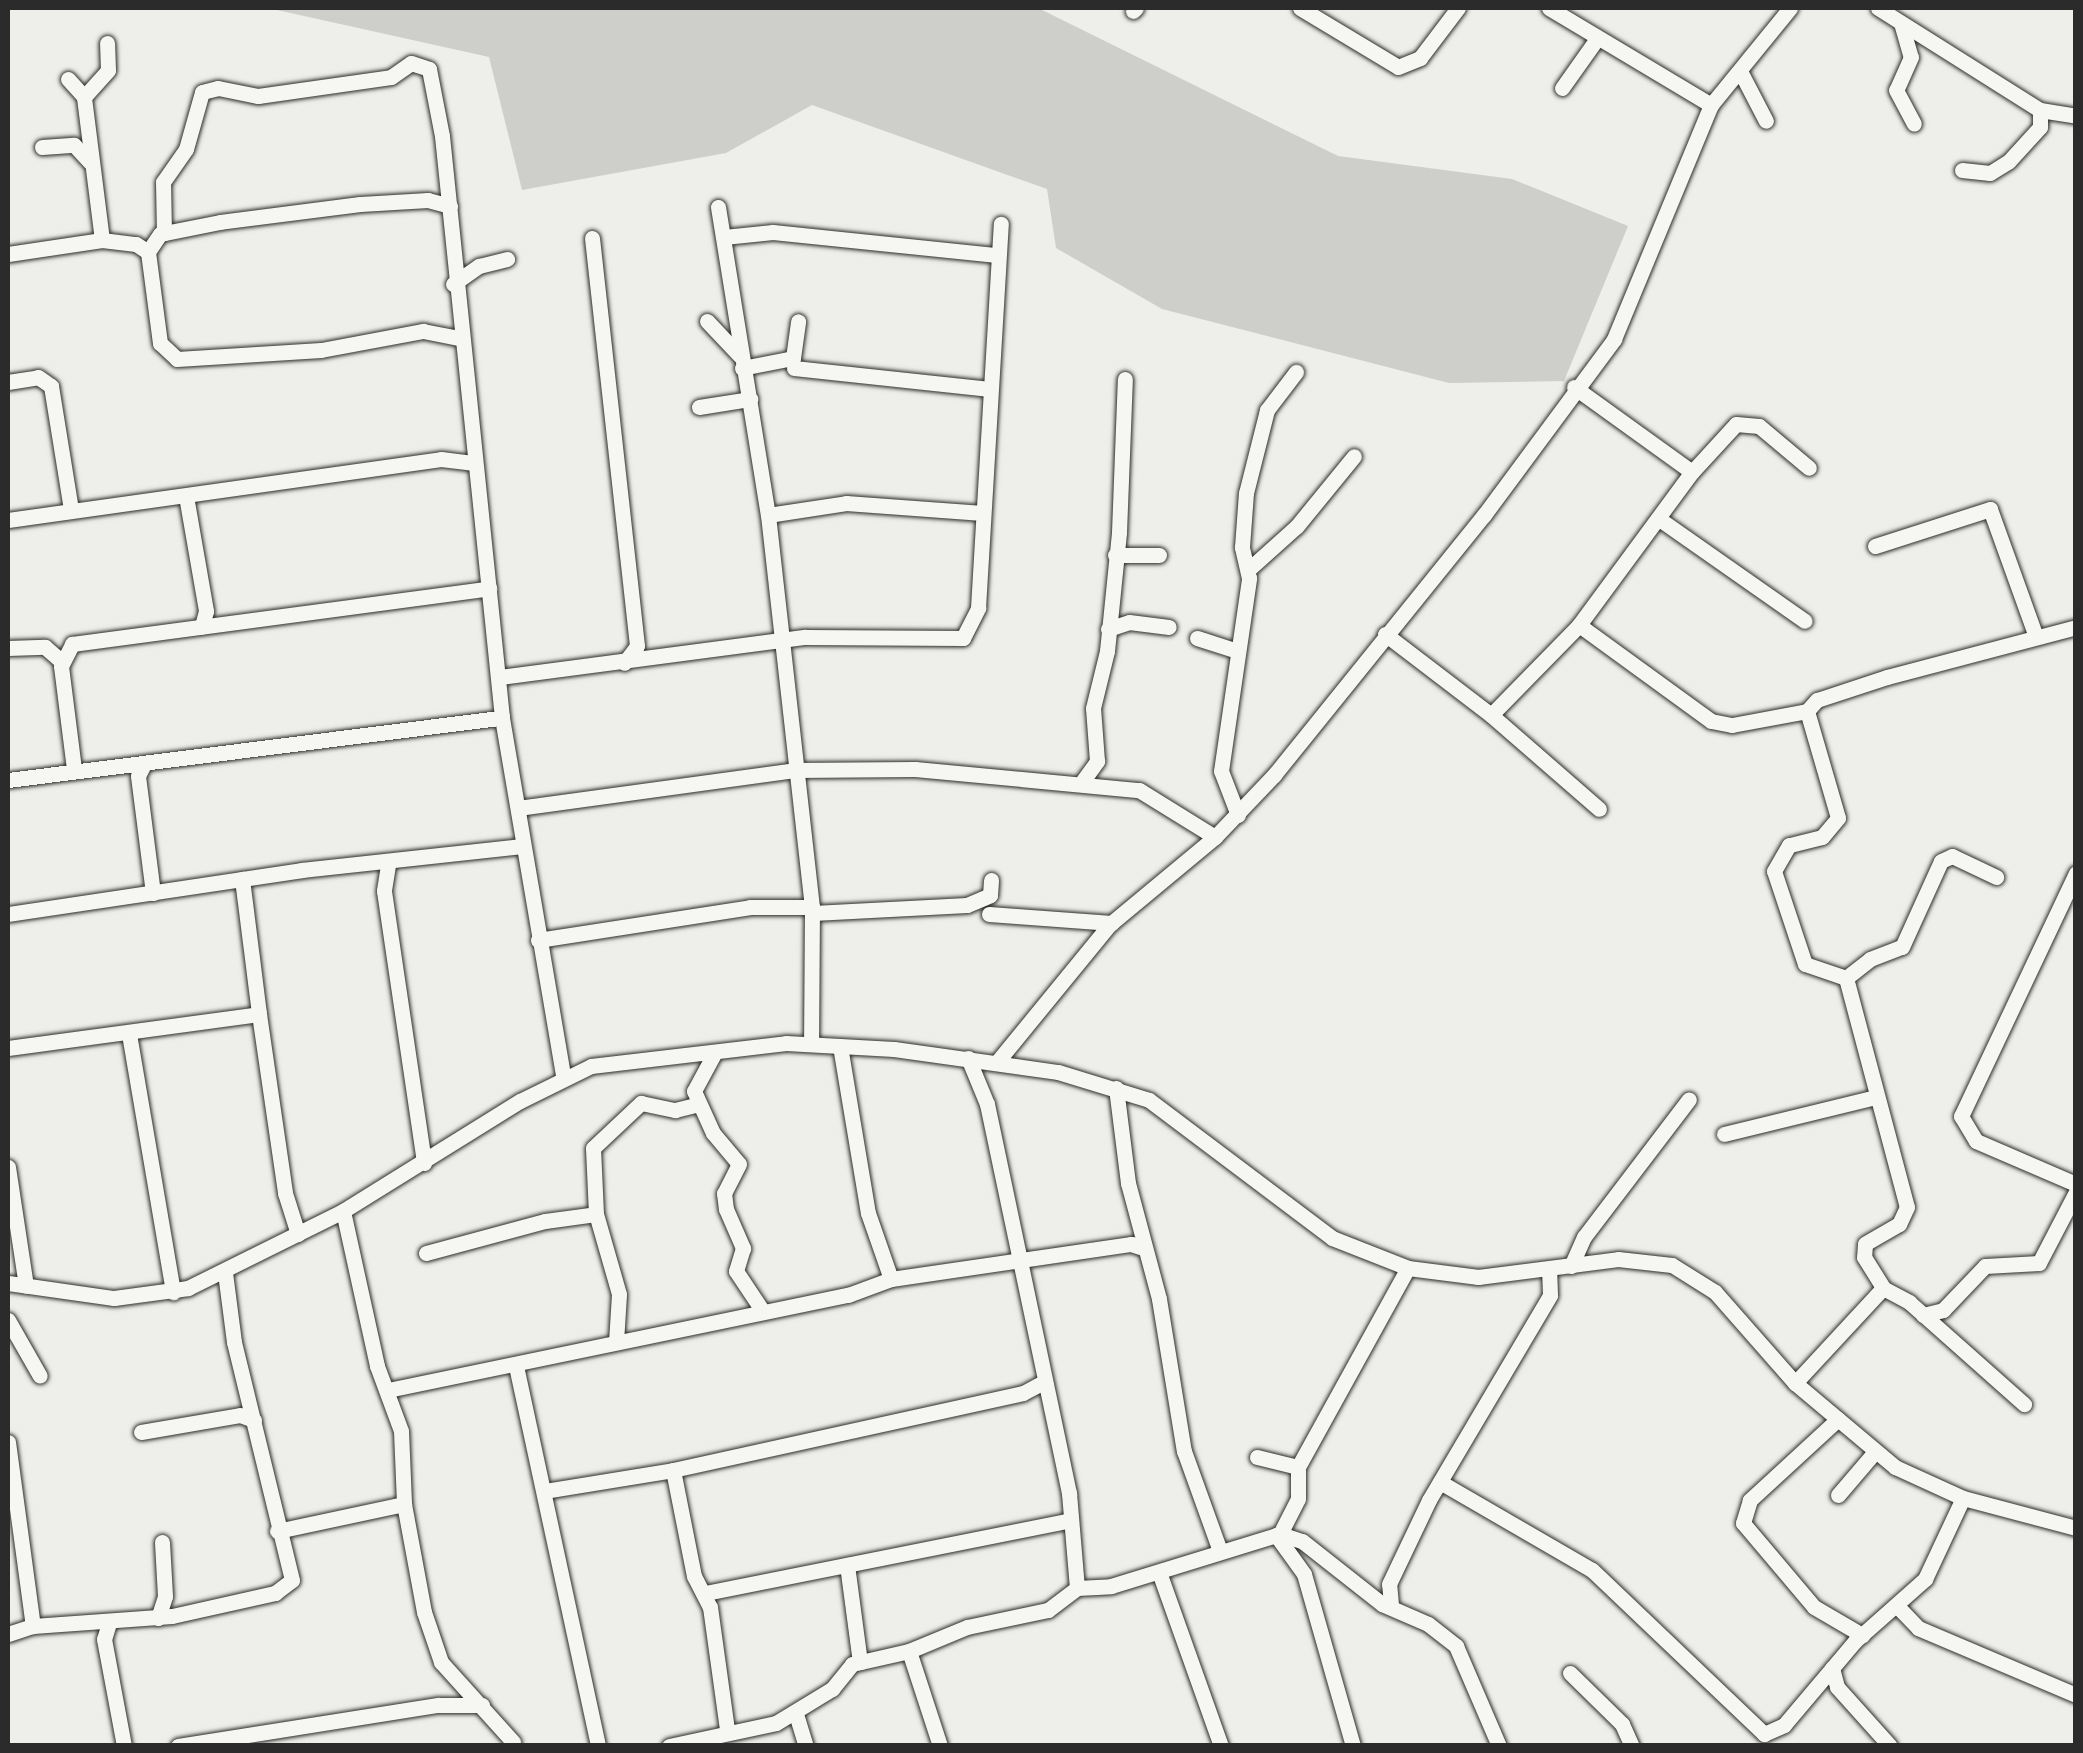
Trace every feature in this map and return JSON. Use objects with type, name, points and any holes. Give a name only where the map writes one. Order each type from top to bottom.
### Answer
[{"type":"street","points":[[1306,10],[1405,67],[1429,49],[1458,8]]},
{"type":"street","points":[[1550,8],[1596,40],[1710,105]]},
{"type":"street","points":[[997,1062],[1018,1043],[1058,983],[1112,923],[1238,816],[1484,514],[1574,387],[1614,339],[1710,105],[1788,8]]},
{"type":"street","points":[[1878,8],[2020,92],[2040,110],[2076,116]]},
{"type":"street","points":[[1902,23],[1911,57],[1896,90],[1914,124]]},
{"type":"street","points":[[1562,88],[1596,40]]},
{"type":"street","points":[[84,97],[108,70],[107,43]]},
{"type":"street","points":[[164,233],[160,190],[186,149],[202,92],[218,88],[258,96],[391,77],[412,63],[432,74],[450,206],[454,284],[502,718],[563,1076]]},
{"type":"street","points":[[1740,71],[1766,121]]},
{"type":"street","points":[[68,79],[84,97],[102,240]]},
{"type":"street","points":[[1962,170],[1990,173],[2009,161],[2040,127],[2040,110]]},
{"type":"street","points":[[42,147],[74,145],[90,162]]},
{"type":"street","points":[[450,206],[428,200],[360,204],[164,233],[148,252],[160,343],[177,359],[321,350],[423,331],[460,338]]},
{"type":"street","points":[[718,208],[768,515],[812,910],[811,1043]]},
{"type":"street","points":[[500,677],[826,636],[963,638],[978,608],[1001,224]]},
{"type":"street","points":[[724,237],[773,232],[997,255]]},
{"type":"street","points":[[592,238],[637,646],[624,662]]},
{"type":"street","points":[[8,254],[102,240],[136,244],[148,252]]},
{"type":"street","points":[[454,284],[479,266],[507,259]]},
{"type":"street","points":[[708,321],[741,362]]},
{"type":"street","points":[[741,362],[793,358],[798,321]]},
{"type":"street","points":[[794,368],[990,390]]},
{"type":"street","points":[[1238,816],[1221,771],[1249,569],[1242,547],[1248,483],[1268,410],[1296,372]]},
{"type":"street","points":[[8,382],[38,377],[51,386],[71,509]]},
{"type":"street","points":[[1090,780],[1093,708],[1108,630],[1115,555],[1124,379]]},
{"type":"street","points":[[1574,387],[1692,472]]},
{"type":"street","points":[[699,407],[750,399]]},
{"type":"street","points":[[1490,715],[1579,625],[1662,521],[1692,472],[1742,421],[1759,426],[1809,468]]},
{"type":"street","points":[[1249,569],[1297,526],[1354,456]]},
{"type":"street","points":[[8,520],[458,457],[476,462]]},
{"type":"street","points":[[186,496],[206,611],[202,626]]},
{"type":"street","points":[[768,515],[846,503],[983,512]]},
{"type":"street","points":[[1876,546],[1990,509],[2036,636]]},
{"type":"street","points":[[1662,521],[1805,621]]},
{"type":"street","points":[[1115,555],[1159,555]]},
{"type":"street","points":[[74,769],[61,660],[72,644],[489,588]]},
{"type":"street","points":[[1108,630],[1129,622],[1169,626]]},
{"type":"street","points":[[1579,625],[1711,721],[1732,725],[1807,711],[1817,700],[2076,627]]},
{"type":"street","points":[[1385,634],[1490,715],[1599,809]]},
{"type":"street","points":[[1197,638],[1237,651]]},
{"type":"street","points":[[8,648],[45,647],[61,660]]},
{"type":"street","points":[[1807,711],[1838,818],[1822,837],[1790,846],[1774,871],[1805,964],[1846,978]]},
{"type":"street","points":[[8,780],[74,769],[136,768],[502,718]]},
{"type":"street","points":[[136,768],[153,894]]},
{"type":"street","points":[[518,808],[794,770],[915,769],[1006,782],[1090,780],[1156,796],[1215,838]]},
{"type":"street","points":[[8,914],[242,880],[522,846]]},
{"type":"street","points":[[1846,978],[1870,959],[1902,948],[1948,856],[1996,877]]},
{"type":"street","points":[[388,864],[384,891],[424,1163]]},
{"type":"street","points":[[2076,874],[1961,1116],[1976,1142],[2076,1184]]},
{"type":"street","points":[[242,880],[285,1193],[298,1234]]},
{"type":"street","points":[[538,940],[750,908],[967,905],[990,895],[991,880]]},
{"type":"street","points":[[989,914],[1112,923]]},
{"type":"street","points":[[1846,978],[1907,1207],[1899,1224],[1865,1244],[1864,1258],[1883,1288],[1923,1315],[2024,1404]]},
{"type":"street","points":[[8,1048],[259,1014]]},
{"type":"street","points":[[129,1034],[173,1292]]},
{"type":"street","points":[[8,1282],[114,1298],[173,1292],[225,1273],[342,1211],[563,1076],[618,1059],[811,1043],[968,1058],[1116,1088],[1176,1117],[1332,1238],[1408,1268],[1478,1277],[1648,1260],[1691,1275],[1795,1382],[1874,1453],[1962,1498],[2076,1528]]},
{"type":"street","points":[[1018,1043],[1022,1066]]},
{"type":"street","points":[[840,1046],[868,1213],[884,1277]]},
{"type":"street","points":[[714,1054],[695,1084],[699,1104],[738,1164],[724,1193],[726,1209],[743,1248],[736,1270],[762,1310]]},
{"type":"street","points":[[968,1058],[987,1104],[1070,1520],[1077,1588]]},
{"type":"street","points":[[1116,1088],[1138,1241],[1159,1299],[1184,1451],[1219,1548]]},
{"type":"street","points":[[1724,1134],[1876,1097]]},
{"type":"street","points":[[1571,1266],[1584,1236],[1690,1099]]},
{"type":"street","points":[[616,1342],[618,1283],[596,1214],[590,1156],[600,1140],[642,1103],[675,1110],[699,1104]]},
{"type":"street","points":[[8,1167],[26,1286]]},
{"type":"street","points":[[1923,1315],[1943,1310],[1990,1264],[2039,1263],[2076,1192]]},
{"type":"street","points":[[342,1211],[401,1431],[404,1504],[436,1649],[513,1742]]},
{"type":"street","points":[[426,1253],[545,1220],[596,1214]]},
{"type":"street","points":[[388,1390],[516,1366],[762,1310],[884,1277],[1138,1241]]},
{"type":"street","points":[[1276,1533],[1298,1499],[1298,1467],[1408,1268]]},
{"type":"street","points":[[1390,1606],[1389,1584],[1440,1482],[1550,1295],[1549,1269]]},
{"type":"street","points":[[8,1634],[34,1626],[106,1631],[165,1613],[288,1588],[293,1568],[276,1531],[248,1413],[225,1273]]},
{"type":"street","points":[[1795,1382],[1883,1288]]},
{"type":"street","points":[[8,1320],[40,1376]]},
{"type":"street","points":[[516,1366],[545,1491],[561,1592],[598,1746]]},
{"type":"street","points":[[545,1491],[673,1470],[1042,1383]]},
{"type":"street","points":[[141,1432],[248,1413]]},
{"type":"street","points":[[1838,1419],[1750,1500],[1743,1523],[1814,1607],[1862,1635]]},
{"type":"street","points":[[8,1442],[11,1507],[34,1626]]},
{"type":"street","points":[[1838,1494],[1874,1453]]},
{"type":"street","points":[[1257,1457],[1298,1467]]},
{"type":"street","points":[[673,1470],[694,1576],[706,1593],[727,1730]]},
{"type":"street","points":[[1440,1482],[1592,1570],[1740,1716],[1773,1739],[1862,1635],[1898,1607],[1938,1558],[1962,1498]]},
{"type":"street","points":[[276,1531],[404,1504]]},
{"type":"street","points":[[706,1593],[1070,1520]]},
{"type":"street","points":[[1276,1533],[1304,1574],[1353,1746]]},
{"type":"street","points":[[669,1746],[796,1714],[838,1684],[845,1668],[860,1662],[909,1652],[967,1627],[1048,1610],[1077,1588],[1159,1572],[1219,1548],[1276,1533],[1302,1541],[1390,1606],[1456,1646],[1499,1746]]},
{"type":"street","points":[[162,1542],[165,1613]]},
{"type":"street","points":[[847,1565],[860,1662]]},
{"type":"street","points":[[1159,1572],[1221,1746]]},
{"type":"street","points":[[1898,1607],[1918,1628],[2076,1695]]},
{"type":"street","points":[[106,1631],[124,1746]]},
{"type":"street","points":[[909,1652],[940,1746]]},
{"type":"street","points":[[1832,1668],[1838,1687],[1890,1746]]},
{"type":"street","points":[[1570,1673],[1622,1724],[1632,1746]]},
{"type":"street","points":[[178,1746],[438,1706],[482,1705]]},
{"type":"street","points":[[796,1714],[806,1746]]},
{"type":"shaded area","points":[[268,8],[1038,8],[1338,156],[1512,179],[1628,226],[1564,381],[1449,383],[1162,309],[1056,248],[1047,189],[812,105],[726,153],[522,190],[489,57]]}]
